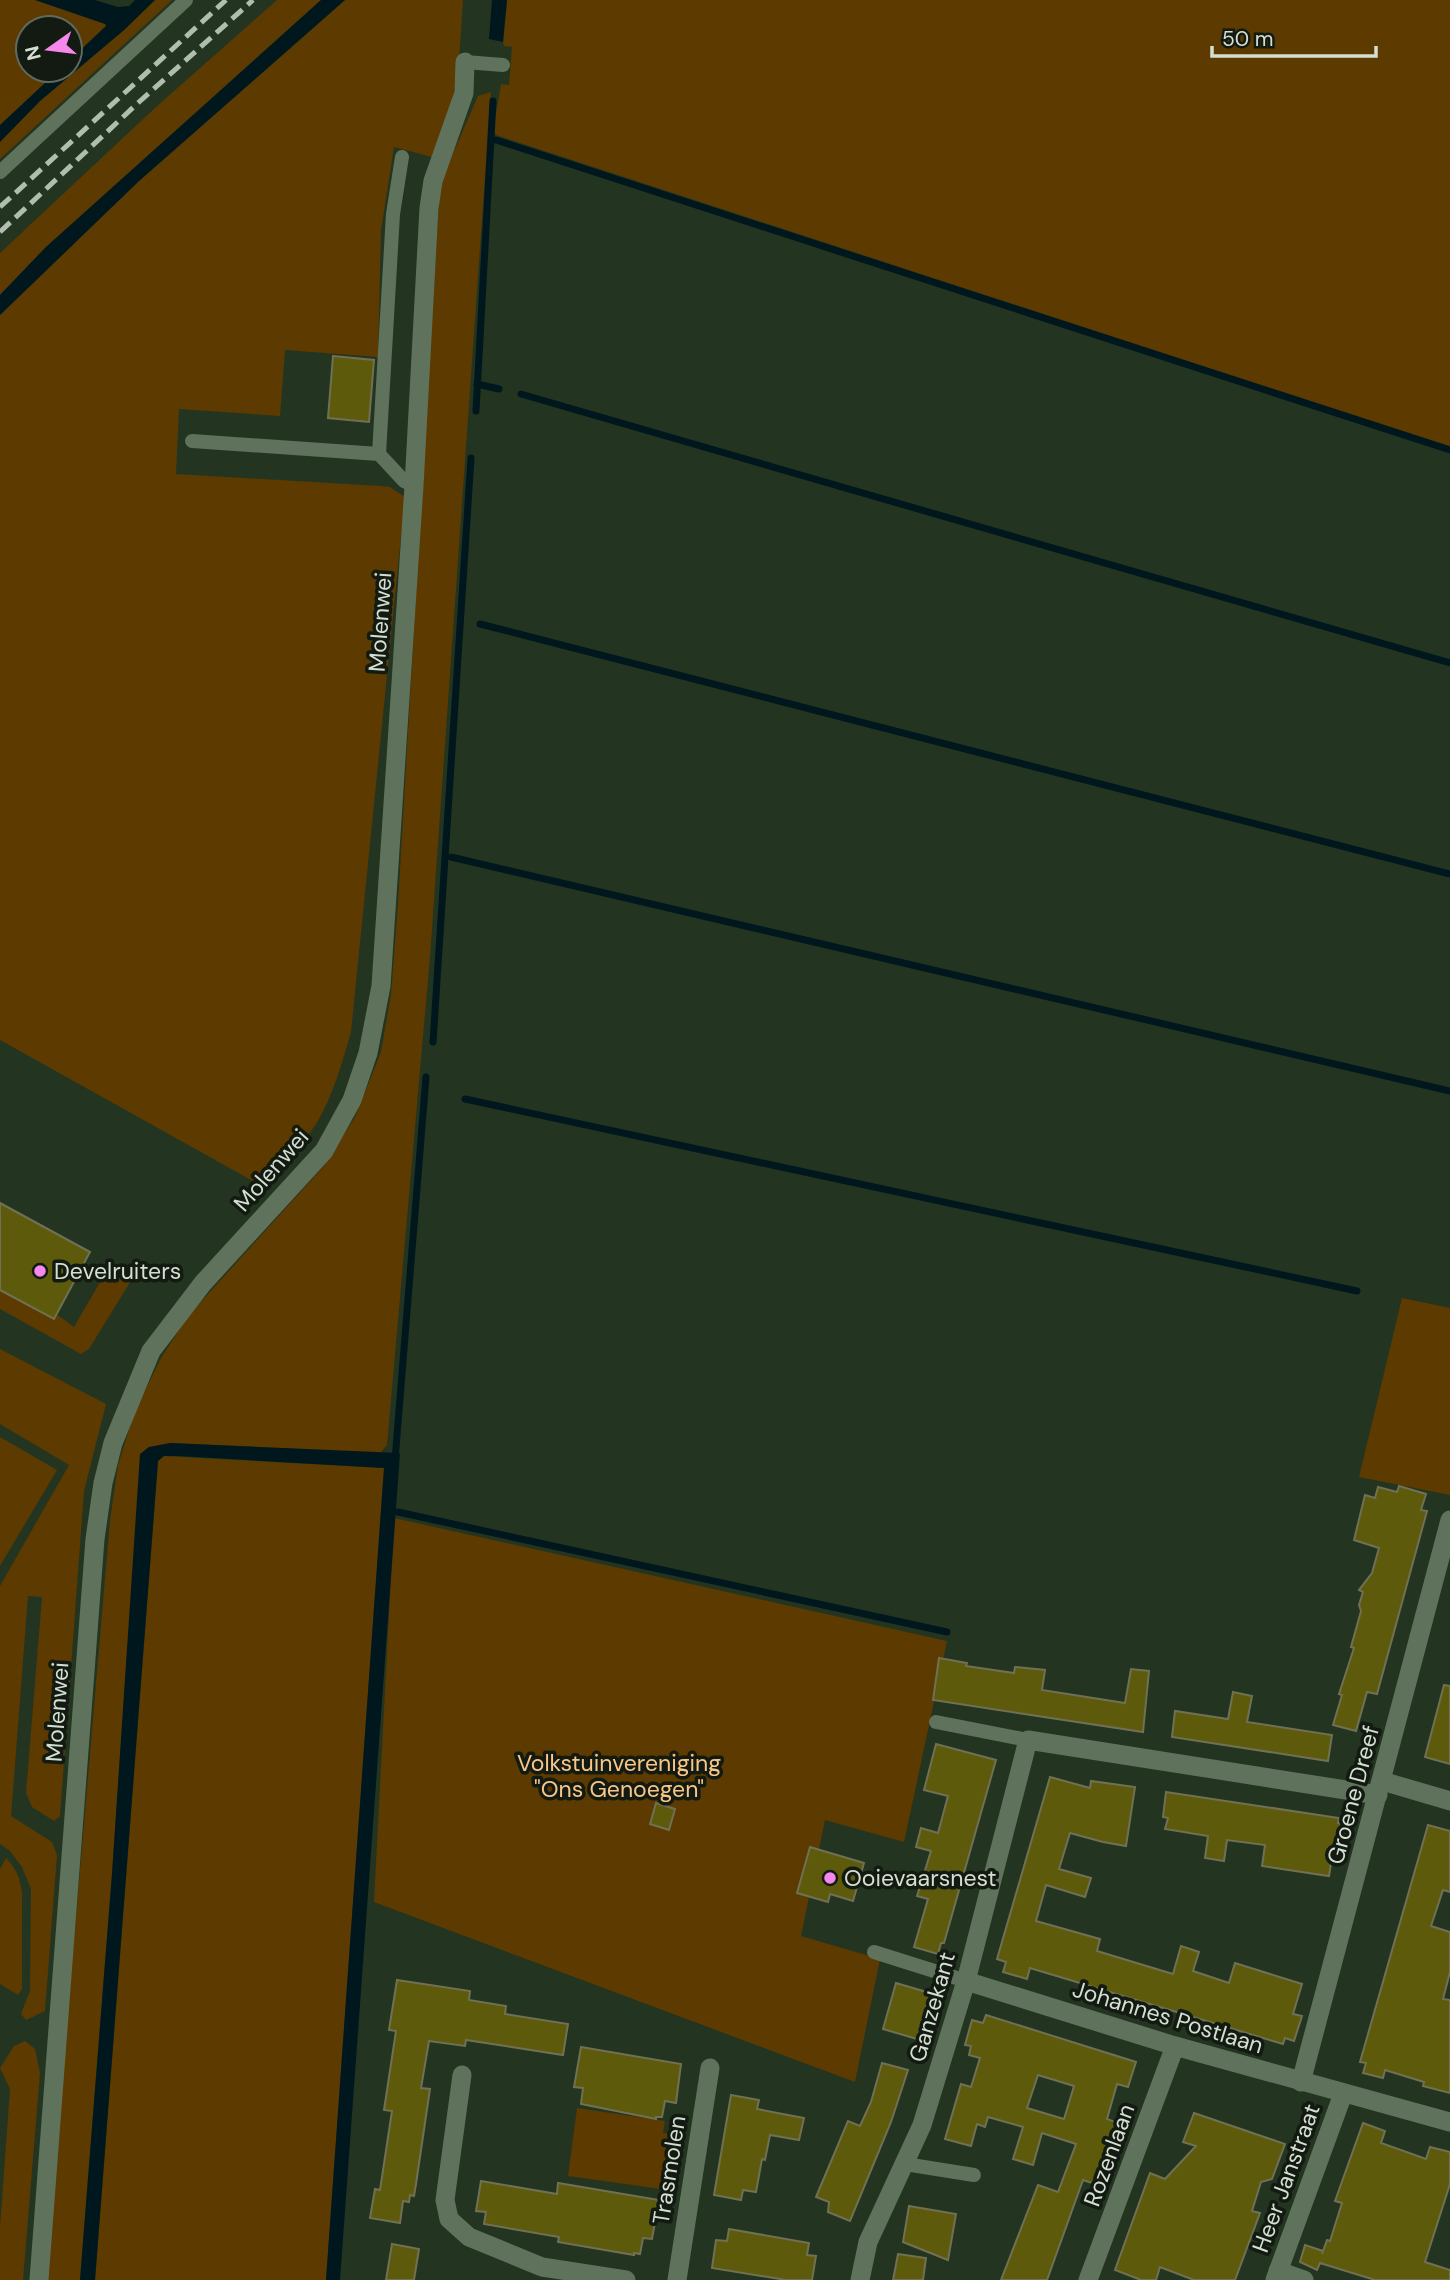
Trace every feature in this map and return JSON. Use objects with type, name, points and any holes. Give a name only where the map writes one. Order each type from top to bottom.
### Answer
[{"type":"street","name":"Molenwei","points":[[39,2280],[95,1539],[103,1483],[113,1443],[151,1351],[203,1283],[324,1151],[352,1100],[368,1052],[381,986],[414,486],[429,208],[433,181],[464,93],[465,62]]},
{"type":"street","name":"Groene Dreef","points":[[1301,2082],[1450,1520]]},
{"type":"street","points":[[1028,1740],[1380,1788],[1450,1801]]},
{"type":"street","name":"Ganzekant","points":[[860,2280],[868,2242],[922,2125],[966,1980],[1028,1740]]},
{"type":"street","name":"Johannes Postlaan","points":[[966,1980],[1175,2046],[1450,2122]]},
{"type":"street","name":"Rozenlaan","points":[[1088,2280],[1175,2046]]},
{"type":"street","name":"Trasmolen","points":[[677,2280],[710,2068]]},
{"type":"street","points":[[462,2076],[444,2200],[449,2219],[469,2237],[542,2267],[626,2280]]},
{"type":"street","name":"Heer Janstraat","points":[[1277,2276],[1343,2094]]},
{"type":"street","points":[[1277,2276],[1304,2280]]},
{"type":"lane","points":[[0,172],[187,0]]},
{"type":"lane","points":[[465,62],[503,65]]},
{"type":"lane","points":[[379,454],[393,214],[402,157]]},
{"type":"lane","points":[[192,441],[379,454],[404,481],[414,486]]},
{"type":"lane","points":[[936,1723],[1028,1740]]},
{"type":"lane","name":"Johannes Postlaan","points":[[874,1952],[966,1980]]},
{"type":"lane","points":[[905,2164],[974,2175]]},
{"type":"green space","points":[[0,0],[35,0],[76,14],[14,14],[14,84],[44,84],[0,125]]},
{"type":"green space","points":[[155,0],[172,0],[84,81],[84,64]]},
{"type":"green space","points":[[277,0],[321,0],[46,247],[0,295],[0,253],[156,107]]},
{"type":"green space","points":[[345,0],[463,0],[458,77],[446,121],[432,157],[394,147],[381,230],[378,357],[285,350],[280,416],[179,409],[176,474],[381,486],[390,487],[405,497],[351,1032],[332,1091],[316,1124],[298,1148],[262,1186],[0,1040],[0,315],[139,181]]},
{"type":"green space","points":[[507,0],[1450,0],[1450,447],[496,135],[493,131],[501,84],[509,85],[512,47],[504,46],[503,42]]},
{"type":"green space","points":[[84,17],[106,26],[84,47]]},
{"type":"green space","points":[[60,84],[81,84],[0,159],[0,142]]},
{"type":"green space","points":[[491,92],[430,957],[387,1445],[380,1453],[170,1443],[141,1455],[80,2280],[45,2280],[110,1520],[118,1465],[135,1411],[161,1358],[188,1316],[324,1166],[355,1117],[381,1052],[391,994],[398,904],[440,183],[478,96]]},
{"type":"green space","points":[[0,1208],[48,1308],[74,1327],[111,1263],[140,1266],[89,1349],[81,1354],[0,1309]]},
{"type":"green space","points":[[1402,1298],[1450,1308],[1450,1495],[1359,1477]]},
{"type":"green space","points":[[0,1349],[106,1404],[84,1491],[60,1816],[54,1821],[32,1807],[26,1793],[42,1597],[28,1596],[11,1816],[52,1842],[57,1855],[45,2011],[26,2020],[21,2014],[30,1991],[31,1889],[22,1867],[10,1851],[0,1844],[0,1586],[69,1465],[0,1424]]},
{"type":"green space","points":[[0,1437],[57,1470],[0,1566]]},
{"type":"green space","points":[[164,1456],[384,1468],[326,2280],[95,2280],[158,1461]]},
{"type":"green space","name":"Volkstuinvereniging \"Ons Genoegen\"","points":[[394,1518],[947,1641],[904,1842],[825,1820],[801,1936],[880,1959],[855,2082],[374,1902]]},
{"type":"green space","points":[[6,1858],[17,1874],[22,1893],[22,1989],[18,1995],[0,1984],[0,1869]]},
{"type":"green space","points":[[25,2041],[35,2049],[40,2073],[23,2280],[0,2280],[0,2227],[10,2089],[0,2068],[14,2046]]},
{"type":"green space","points":[[577,2108],[665,2121],[663,2133],[669,2134],[661,2189],[568,2176]]},
{"type":"water","points":[[35,0],[95,0],[118,7],[129,6],[135,0],[155,0],[84,64],[84,47],[106,26],[84,17],[84,14],[76,14]]},
{"type":"water","points":[[321,0],[345,0],[139,181],[0,315],[0,295],[46,247]]},
{"type":"water","points":[[492,0],[507,0],[503,42],[489,39]]},
{"type":"water","points":[[44,84],[60,84],[0,142],[0,125]]},
{"type":"water","points":[[170,1443],[400,1453],[340,2280],[326,2280],[384,1468],[164,1456],[158,1461],[95,2280],[80,2280],[112,1874],[140,1454],[149,1447]]},
{"type":"building","points":[[333,356],[374,360],[369,422],[328,418]]},
{"type":"building","name":"Develruiters","points":[[0,1203],[90,1252],[54,1319],[0,1290]]},
{"type":"building","points":[[1399,1486],[1426,1494],[1421,1510],[1427,1511],[1377,1694],[1367,1692],[1356,1731],[1333,1725],[1342,1695],[1339,1694],[1354,1648],[1351,1647],[1363,1592],[1359,1590],[1372,1573],[1379,1548],[1354,1540],[1365,1495],[1375,1498],[1378,1487],[1397,1492]]},
{"type":"building","points":[[939,1658],[967,1663],[966,1666],[1014,1673],[1015,1667],[1045,1670],[1042,1690],[1125,1703],[1131,1669],[1149,1671],[1143,1732],[933,1700]]},
{"type":"building","points":[[1444,1685],[1450,1686],[1450,1764],[1425,1757]]},
{"type":"building","points":[[1233,1692],[1252,1696],[1247,1722],[1332,1735],[1328,1761],[1172,1737],[1175,1711],[1228,1719]]},
{"type":"building","points":[[936,1744],[996,1760],[944,1943],[941,1943],[938,1954],[914,1947],[928,1899],[917,1896],[931,1851],[916,1847],[921,1828],[938,1833],[948,1796],[924,1790]]},
{"type":"building","points":[[1050,1777],[1090,1788],[1091,1781],[1135,1787],[1126,1846],[1070,1833],[1059,1869],[1091,1878],[1085,1897],[1046,1885],[1036,1921],[1100,1939],[1097,1951],[1173,1974],[1181,1946],[1199,1952],[1193,1971],[1229,1983],[1235,1963],[1302,1984],[1293,2014],[1302,2016],[1294,2041],[1285,2038],[1283,2044],[1030,1968],[1027,1979],[1003,1972],[1006,1962],[997,1959]]},
{"type":"building","points":[[1166,1792],[1339,1818],[1338,1823],[1348,1825],[1344,1845],[1334,1844],[1329,1876],[1262,1866],[1265,1845],[1227,1840],[1224,1861],[1205,1858],[1208,1836],[1165,1829],[1168,1818],[1163,1817]]},
{"type":"building","points":[[656,1803],[675,1809],[669,1830],[650,1824]]},
{"type":"building","points":[[1428,1825],[1450,1831],[1450,1892],[1443,1890],[1431,1926],[1450,1932],[1450,1972],[1443,1999],[1450,2000],[1450,2093],[1423,2086],[1424,2082],[1385,2070],[1383,2078],[1363,2073],[1366,2063],[1360,2062]]},
{"type":"building","name":"Ooievaarsnest","points":[[810,1847],[864,1863],[853,1901],[830,1894],[828,1902],[797,1893]]},
{"type":"building","points":[[397,1980],[470,1991],[469,2000],[506,2006],[505,2014],[568,2024],[563,2055],[466,2040],[465,2046],[429,2041],[421,2088],[430,2089],[416,2184],[414,2196],[410,2195],[409,2202],[403,2201],[400,2223],[370,2218],[375,2189],[380,2190],[392,2111],[384,2110],[396,2031],[389,2030]]},
{"type":"building","points":[[896,1983],[930,1993],[917,2039],[883,2029]]},
{"type":"building","points":[[986,2015],[1136,2062],[1128,2087],[1117,2084],[1107,2119],[1123,2125],[1101,2186],[1083,2180],[1047,2280],[1001,2280],[1038,2185],[1058,2192],[1076,2144],[1042,2133],[1033,2165],[1013,2159],[1023,2127],[988,2117],[985,2127],[977,2124],[971,2146],[945,2139],[961,2084],[971,2087],[980,2058],[969,2055],[971,2046],[965,2045],[972,2020],[983,2023]],"holes":[[[1038,2075],[1074,2086],[1064,2119],[1027,2108]]]},
{"type":"building","points":[[581,2047],[681,2064],[676,2103],[665,2101],[662,2117],[656,2119],[581,2104],[583,2088],[574,2087]]},
{"type":"building","points":[[882,2063],[908,2070],[891,2122],[850,2221],[828,2212],[829,2202],[816,2197],[848,2121],[860,2126],[871,2102]]},
{"type":"building","points":[[731,2095],[759,2100],[757,2109],[804,2118],[799,2140],[770,2135],[756,2192],[743,2190],[741,2200],[714,2195]]},
{"type":"building","points":[[1194,2113],[1285,2144],[1272,2179],[1261,2182],[1252,2211],[1260,2213],[1235,2280],[1194,2280],[1160,2267],[1156,2280],[1141,2280],[1115,2270],[1150,2173],[1165,2179],[1196,2146],[1183,2142]]},
{"type":"building","points":[[1363,2123],[1385,2131],[1381,2143],[1426,2159],[1430,2147],[1450,2152],[1450,2184],[1425,2262],[1450,2270],[1450,2280],[1375,2280],[1320,2263],[1317,2270],[1300,2262],[1305,2245],[1323,2251],[1322,2254],[1327,2240],[1330,2241],[1342,2203],[1335,2201]]},
{"type":"building","points":[[481,2181],[557,2194],[558,2183],[659,2200],[652,2239],[643,2238],[640,2254],[634,2255],[558,2242],[559,2237],[484,2224],[486,2212],[476,2211]]},
{"type":"building","points":[[909,2206],[956,2214],[948,2260],[903,2242]]},
{"type":"building","points":[[729,2229],[809,2243],[807,2255],[816,2256],[812,2280],[786,2280],[712,2268],[716,2240],[727,2241]]},
{"type":"building","points":[[392,2244],[419,2249],[414,2280],[386,2280]]},
{"type":"building","points":[[898,2254],[926,2258],[923,2280],[893,2280]]},
{"type":"waterway","points":[[476,411],[493,101]]},
{"type":"waterway","points":[[496,140],[1450,450]]},
{"type":"waterway","points":[[477,384],[499,389]]},
{"type":"waterway","points":[[521,394],[1450,663]]},
{"type":"waterway","points":[[433,1042],[471,458]]},
{"type":"waterway","points":[[480,624],[1450,874]]},
{"type":"waterway","points":[[451,857],[1450,1091]]},
{"type":"waterway","points":[[395,1460],[426,1077]]},
{"type":"waterway","points":[[465,1099],[1357,1291]]},
{"type":"waterway","points":[[398,1512],[947,1632]]},
{"type":"railway","points":[[0,207],[226,0]]},
{"type":"railway","points":[[0,232],[253,0]]},
{"type":"place","name":"Develruiters","points":[[40,1271]]},
{"type":"place","name":"Ooievaarsnest","points":[[830,1878]]}]
